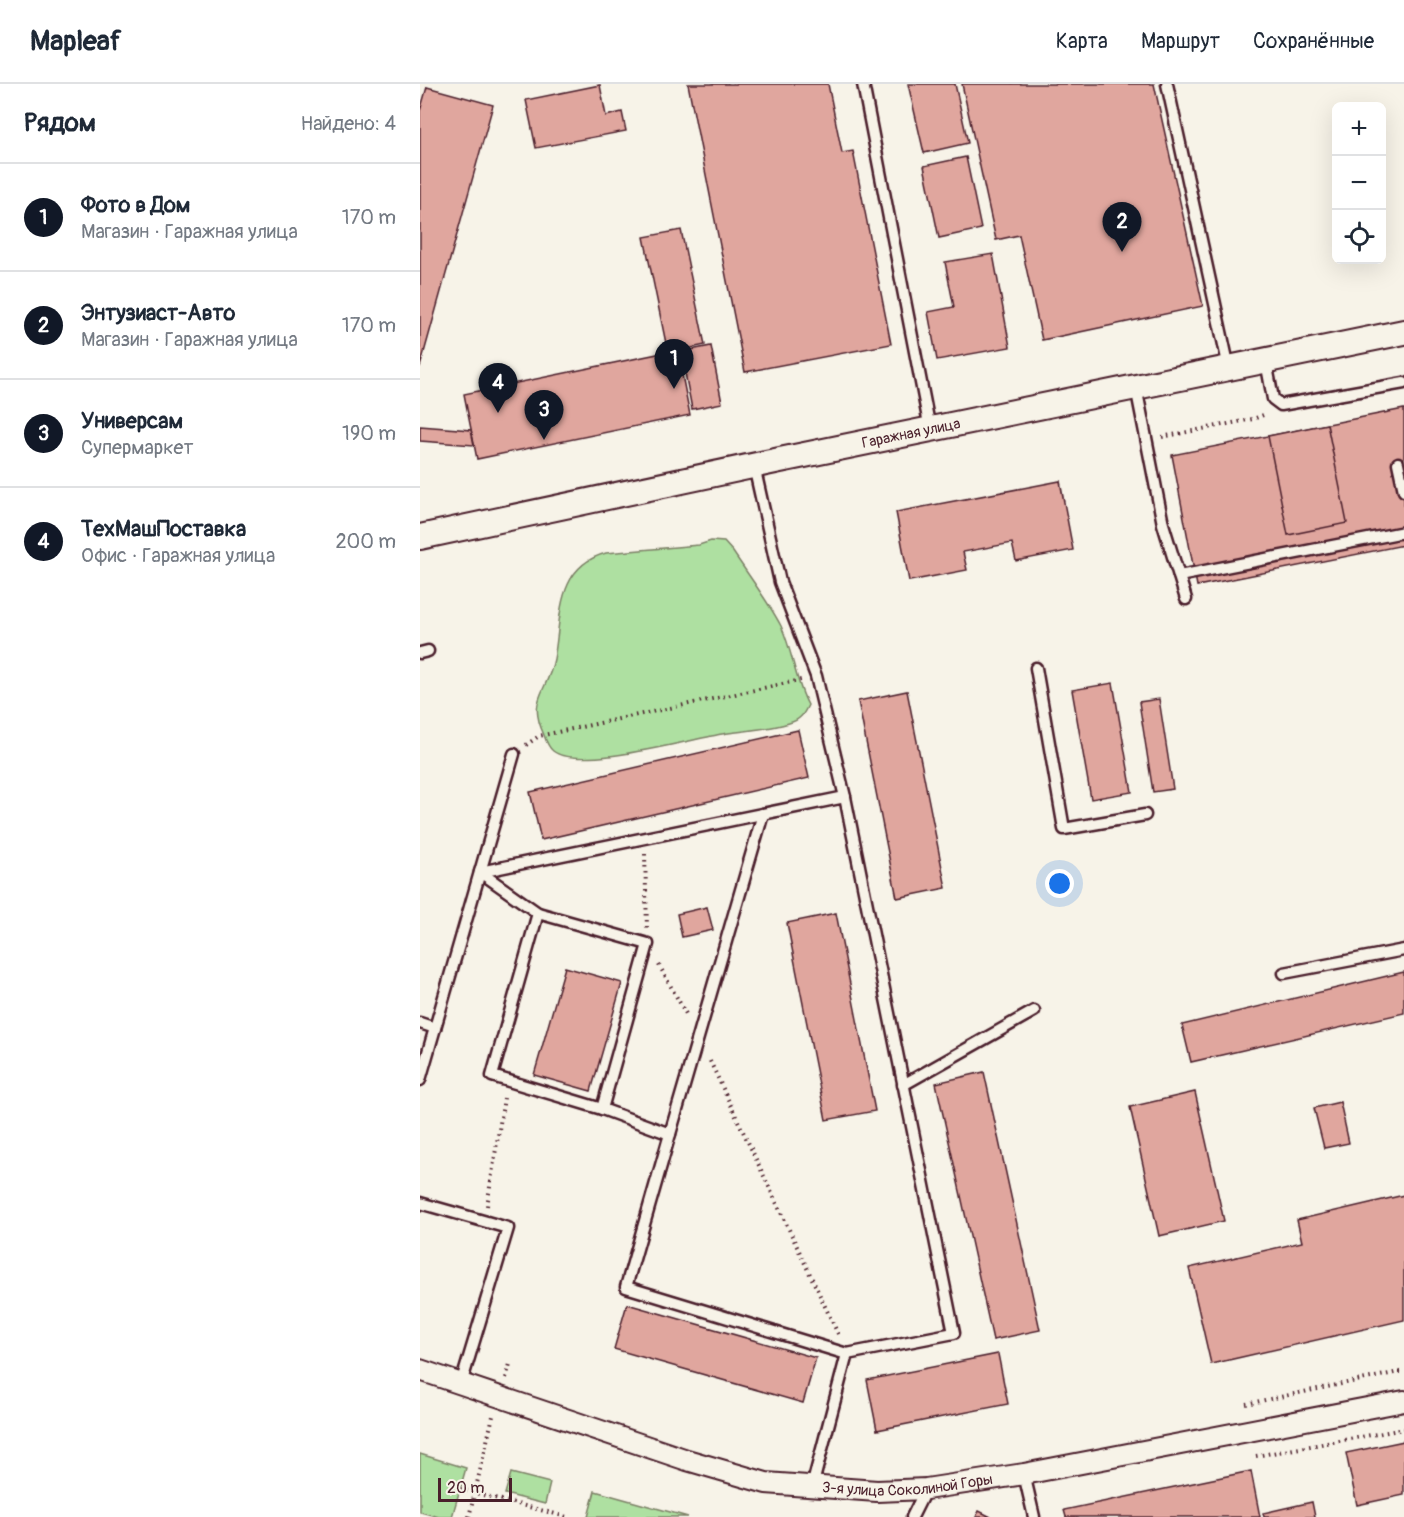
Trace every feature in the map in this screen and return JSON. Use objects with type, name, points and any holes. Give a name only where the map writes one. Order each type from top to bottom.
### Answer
[{"type":"street","name":"Гаражная улица","points":[[420,537],[754,465],[1404,332]]},
{"type":"street","name":"3-я улица Соколиной Горы","points":[[420,1370],[687,1460],[766,1482],[877,1491],[926,1489],[1024,1474],[1404,1401]]},
{"type":"lane","points":[[862,84],[930,429]]},
{"type":"lane","points":[[1167,84],[1229,368]]},
{"type":"lane","points":[[1266,361],[1273,399],[1278,404],[1287,406],[1404,383]]},
{"type":"lane","points":[[1136,387],[1163,524],[1185,599]]},
{"type":"lane","points":[[1398,463],[1404,491]]},
{"type":"lane","points":[[754,465],[780,582],[816,676],[845,797],[954,1334],[847,1354],[626,1287],[764,814]]},
{"type":"lane","points":[[1179,576],[1404,532]]},
{"type":"lane","points":[[1036,668],[1064,829],[1145,815]]},
{"type":"lane","points":[[420,1080],[514,754]]},
{"type":"lane","points":[[480,872],[845,797]]},
{"type":"lane","points":[[480,872],[538,913],[648,944],[602,1108]]},
{"type":"lane","points":[[538,913],[492,1076],[602,1108],[670,1134]]},
{"type":"lane","points":[[1284,973],[1404,950]]},
{"type":"lane","points":[[903,1084],[1035,1011]]},
{"type":"lane","points":[[420,1023],[435,1028]]},
{"type":"lane","points":[[420,1203],[508,1228],[461,1384]]},
{"type":"lane","points":[[812,1487],[847,1354]]},
{"type":"lane","points":[[1024,1474],[1034,1517]]},
{"type":"lane","points":[[912,1517],[926,1489]]},
{"type":"path","points":[[1147,440],[1253,419],[1278,404]]},
{"type":"path","points":[[514,754],[539,736],[816,676]]},
{"type":"path","points":[[645,838],[648,944],[699,1037],[847,1354]]},
{"type":"path","points":[[485,1222],[506,1080]]},
{"type":"path","points":[[469,1517],[473,1492],[510,1364]]},
{"type":"path","points":[[1246,1404],[1404,1371]]},
{"type":"path","points":[[1256,1456],[1404,1429]]},
{"type":"path","points":[[460,1489],[567,1517]]},
{"type":"green space","points":[[711,541],[724,542],[733,552],[781,626],[808,705],[803,714],[796,720],[764,729],[722,734],[608,756],[585,758],[566,756],[553,751],[547,744],[539,723],[538,704],[554,659],[564,596],[577,570],[589,560],[606,553],[699,545]]},
{"type":"green space","points":[[420,1454],[466,1468],[452,1517],[439,1517],[420,1512]]},
{"type":"green space","points":[[511,1473],[550,1483],[545,1504],[505,1494]]},
{"type":"green space","points":[[595,1491],[688,1517],[588,1517]]},
{"type":"building","points":[[688,84],[828,84],[842,153],[853,151],[891,344],[745,372]]},
{"type":"building","points":[[908,84],[955,84],[968,143],[924,153]]},
{"type":"building","points":[[962,84],[1154,84],[1203,306],[1042,340],[1019,235],[996,240]]},
{"type":"building","points":[[600,85],[606,116],[622,112],[626,131],[536,148],[526,100]]},
{"type":"building","points":[[427,87],[493,105],[420,367],[420,111]]},
{"type":"building","points":[[966,157],[981,229],[939,238],[924,166]]},
{"type":"building","points":[[681,230],[705,345],[668,353],[644,237]]},
{"type":"building","points":[[993,254],[1010,347],[937,360],[928,312],[954,307],[945,262]]},
{"type":"building","points":[[711,346],[722,403],[692,409],[681,352]]},
{"type":"building","points":[[677,350],[690,415],[477,459],[464,394]]},
{"type":"building","points":[[1404,409],[1404,545],[1197,586],[1172,455]]},
{"type":"building","points":[[1327,424],[1347,523],[1288,535],[1268,436]]},
{"type":"building","points":[[420,426],[471,430],[474,445],[420,441]]},
{"type":"building","points":[[1060,481],[1073,550],[1016,561],[1012,543],[963,552],[967,570],[909,581],[896,512]]},
{"type":"building","points":[[1113,683],[1132,792],[1091,799],[1072,690]]},
{"type":"building","points":[[907,691],[946,888],[897,898],[858,701]]},
{"type":"building","points":[[1159,699],[1173,789],[1153,792],[1139,702]]},
{"type":"building","points":[[798,730],[809,778],[541,840],[530,792]]},
{"type":"building","points":[[707,907],[713,930],[682,937],[677,914]]},
{"type":"building","points":[[836,913],[875,1111],[826,1120],[787,923]]},
{"type":"building","points":[[565,967],[622,983],[591,1091],[534,1075]]},
{"type":"building","points":[[1404,972],[1404,1013],[1191,1062],[1182,1025]]},
{"type":"building","points":[[984,1072],[1040,1330],[993,1340],[936,1083]]},
{"type":"building","points":[[1195,1092],[1224,1221],[1159,1236],[1130,1107]]},
{"type":"building","points":[[1340,1102],[1349,1143],[1324,1148],[1314,1108]]},
{"type":"building","points":[[1404,1195],[1404,1320],[1211,1364],[1189,1268],[1302,1242],[1297,1220]]},
{"type":"building","points":[[627,1304],[816,1358],[803,1403],[614,1349]]},
{"type":"building","points":[[998,1354],[1008,1404],[877,1430],[867,1380]]},
{"type":"building","points":[[1404,1441],[1404,1495],[1357,1505],[1346,1453]]},
{"type":"building","points":[[1251,1471],[1260,1517],[1066,1517],[1064,1510]]},
{"type":"building","points":[[1312,1502],[1315,1517],[1264,1517],[1263,1513]]},
{"type":"building","points":[[979,1511],[991,1517],[976,1517]]},
{"type":"place","name":"Энтузиаст-Авто","points":[[1122,252]]},
{"type":"place","name":"Фото в Дом","points":[[674,389]]},
{"type":"place","name":"ТехМашПоставка","points":[[498,413]]},
{"type":"place","name":"Универсам","points":[[544,440]]}]
